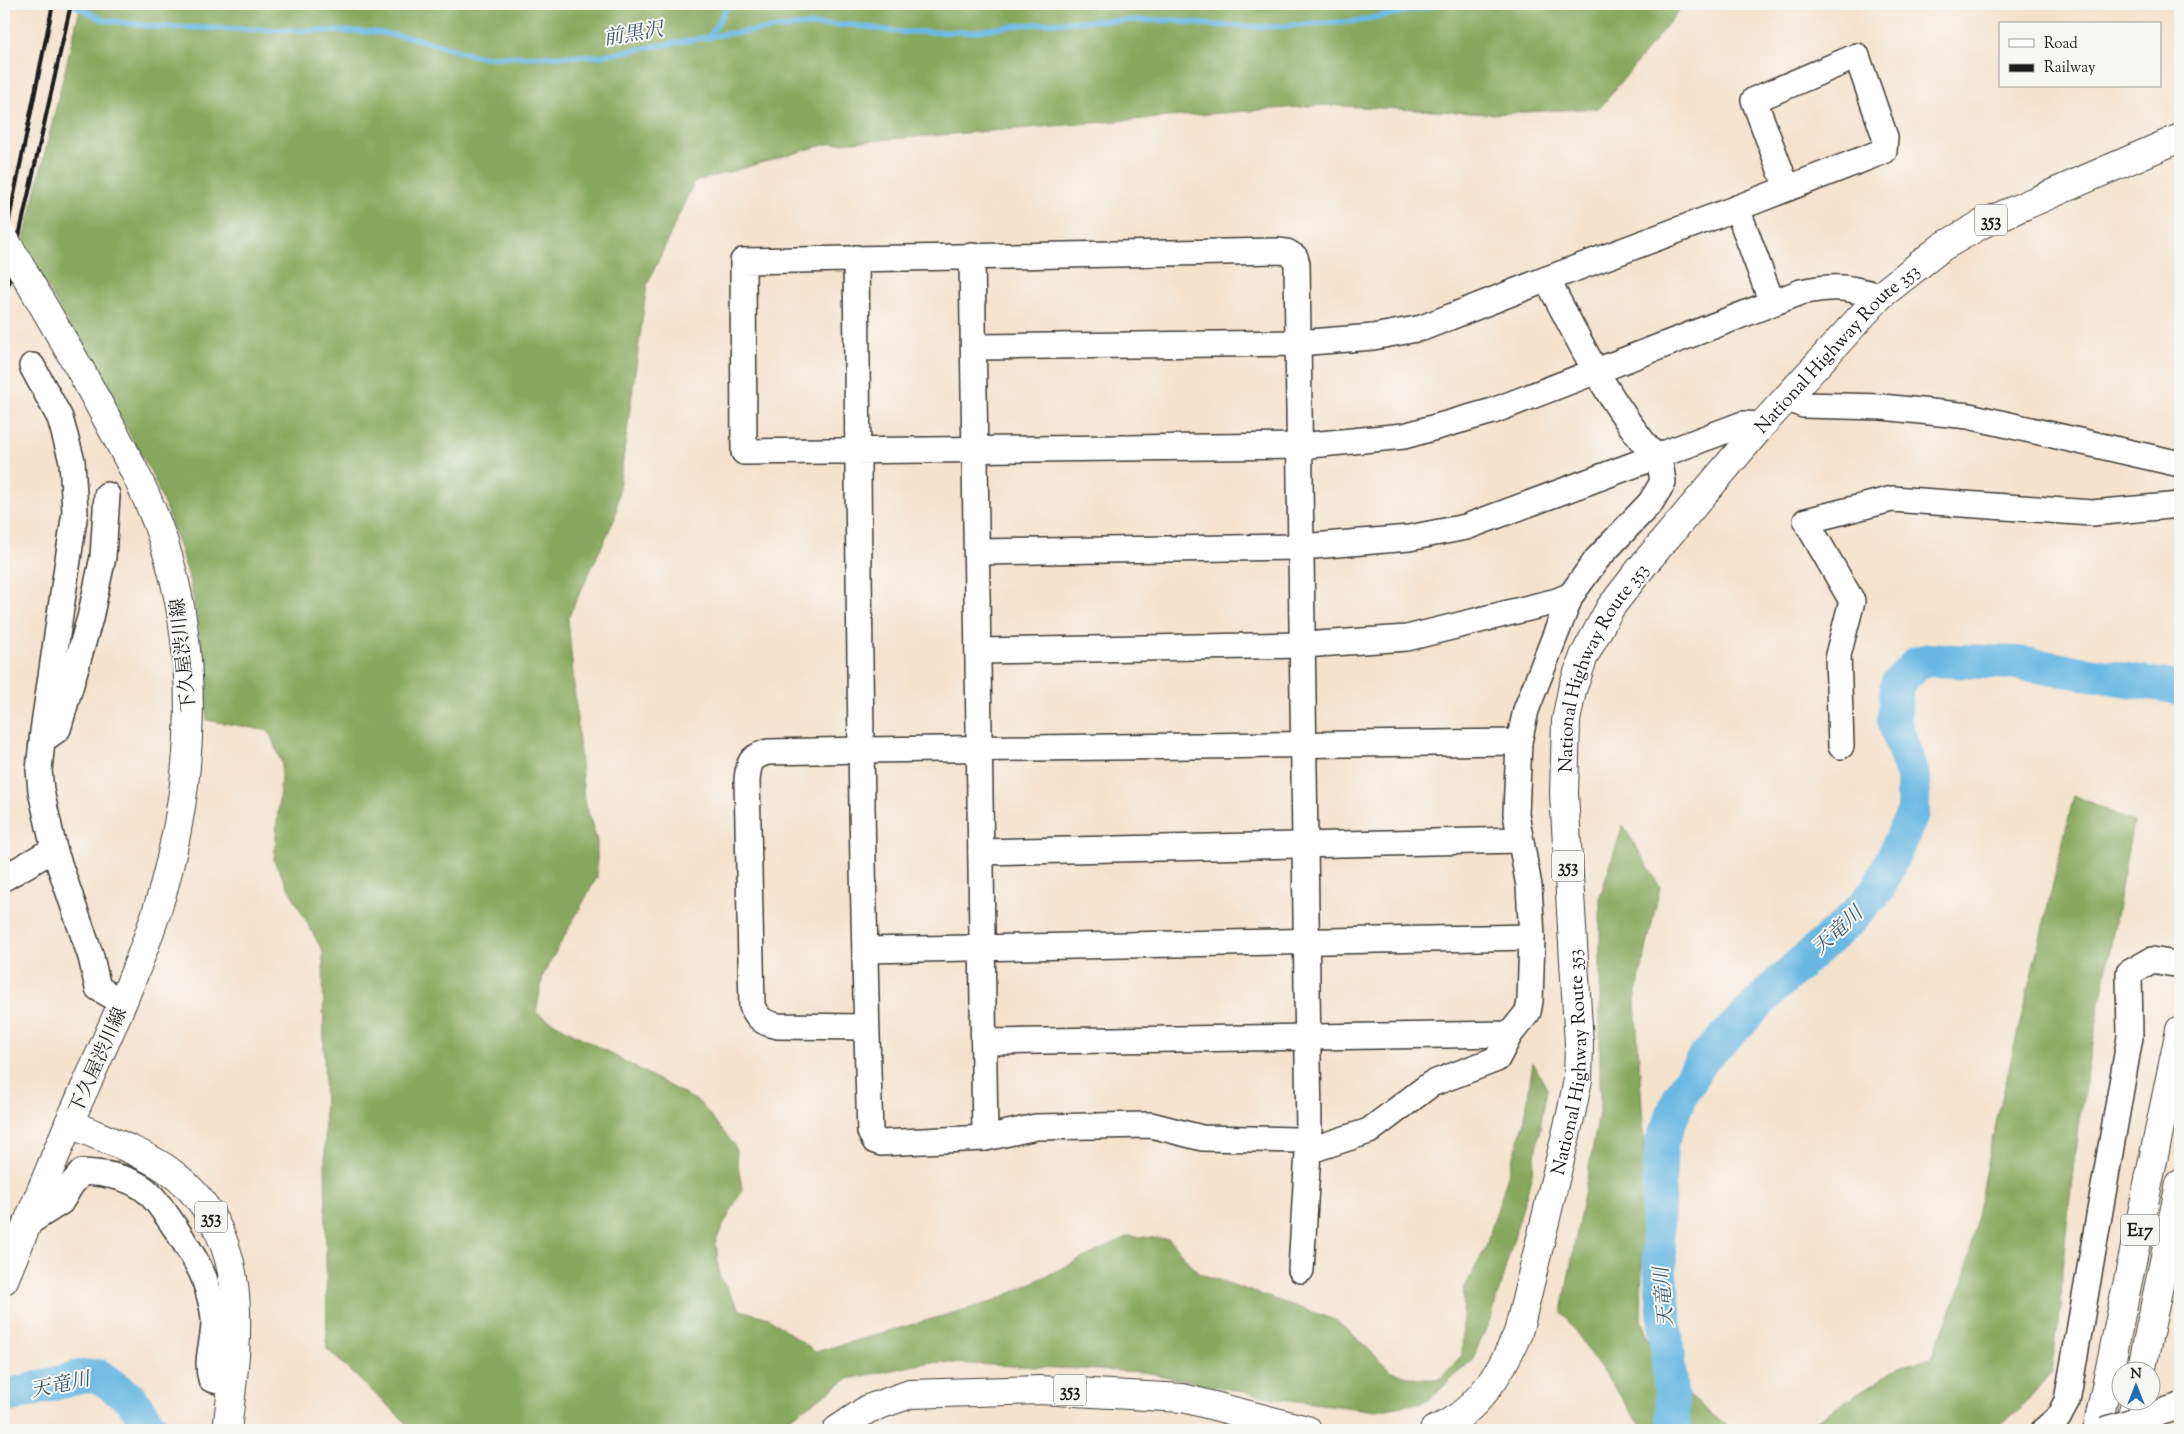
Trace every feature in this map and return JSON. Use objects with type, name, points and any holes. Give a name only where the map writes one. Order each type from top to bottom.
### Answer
[{"type":"main road","name":"National Highway Route 353","points":[[1434,1430],[1460,1416],[1473,1404],[1490,1387],[1506,1361],[1518,1333],[1571,1114],[1578,1079],[1578,1044],[1563,754],[1566,721],[1572,690],[1584,656],[1610,608],[1645,563],[1762,425],[1880,296],[1942,246],[1982,224],[2180,138]]},
{"type":"main road","name":"下久屋渋川線","points":[[4,238],[81,371],[143,489],[163,541],[179,603],[190,694],[183,792],[174,844],[161,895],[122,1002],[69,1123]]},
{"type":"main road","name":"E17","points":[[2097,1430],[2180,1030]]},
{"type":"main road","points":[[4,1280],[69,1123]]},
{"type":"main road","name":"353","points":[[69,1123],[143,1155],[166,1169],[188,1187],[216,1223],[225,1243],[236,1292],[238,1314],[227,1430]]},
{"type":"main road","name":"E17","points":[[2143,1362],[2180,1184]]},
{"type":"main road","name":"353","points":[[837,1430],[868,1409],[910,1394],[1039,1390],[1182,1398],[1307,1430]]},
{"type":"main road","points":[[2128,1430],[2132,1412]]},
{"type":"street","points":[[974,347],[1298,343],[1373,337],[1422,328],[1884,151],[1885,136],[1857,56],[1754,100],[1787,188]]},
{"type":"street","points":[[1737,208],[1772,303]]},
{"type":"street","points":[[856,258],[858,452],[863,750],[866,1027],[870,1132],[875,1141],[881,1144],[985,1138],[1036,1127],[1151,1125],[1202,1138],[1297,1140],[1304,1138],[1310,1124],[1309,1036],[1307,940],[1306,843],[1304,744],[1303,645],[1301,547],[1300,446],[1297,264],[1295,257],[1287,252],[972,256],[856,258],[743,261],[744,452],[858,452],[1300,446],[1404,436],[1493,411],[1801,292],[1829,286],[1851,288],[1880,296]]},
{"type":"street","points":[[972,256],[985,1138]]},
{"type":"street","points":[[1301,1270],[1308,1151],[1369,1131],[1431,1084],[1497,1059],[1510,1034],[1528,1012],[1532,937],[1528,869],[1520,840],[1516,814],[1519,742],[1526,710],[1571,595],[1597,559],[1651,502],[1663,482],[1661,468],[1655,456],[1627,424],[1595,372],[1547,279]]},
{"type":"street","points":[[32,366],[60,418],[72,461],[75,512],[42,741],[41,791],[54,849],[91,957],[98,988],[122,1002]]},
{"type":"street","points":[[1787,398],[1803,404],[1882,407],[1969,416],[2180,464]]},
{"type":"street","points":[[977,552],[1301,547],[1409,538],[1466,527],[1743,424],[1762,425]]},
{"type":"street","points":[[42,741],[58,729],[90,618],[103,557],[107,495]]},
{"type":"street","points":[[1841,746],[1838,655],[1852,601],[1806,520],[1892,499],[2092,513],[2180,505]]},
{"type":"street","points":[[978,651],[1303,645],[1406,638],[1557,601],[1571,595]]},
{"type":"street","points":[[866,1027],[778,1026],[766,1024],[757,1018],[752,1006],[747,780],[749,765],[756,756],[768,752],[863,750],[1519,742]]},
{"type":"street","points":[[981,852],[1306,843],[1520,840]]},
{"type":"street","points":[[4,878],[54,849]]},
{"type":"street","points":[[865,950],[1532,937]]},
{"type":"street","points":[[2044,1430],[2058,1418],[2067,1401],[2130,1037],[2129,973],[2152,960],[2180,965]]},
{"type":"street","points":[[984,1042],[1510,1034]]},
{"type":"street","points":[[28,1223],[61,1202],[70,1185],[82,1172],[110,1174],[145,1189],[158,1204],[203,1277],[214,1317],[213,1340],[207,1367],[211,1379],[232,1385]]},
{"type":"street","points":[[2104,1430],[2180,1406]]},
{"type":"green space","points":[[81,4],[1684,4],[1600,108],[1489,114],[1325,105],[827,144],[694,182],[647,285],[615,518],[568,618],[584,798],[597,841],[597,877],[543,975],[536,1013],[699,1102],[735,1146],[742,1189],[716,1240],[719,1276],[740,1310],[769,1318],[815,1352],[992,1302],[1129,1236],[1169,1239],[1198,1273],[1335,1320],[1391,1371],[1418,1379],[1440,1379],[1462,1355],[1464,1289],[1485,1249],[1524,1124],[1533,1062],[1547,1089],[1531,1178],[1492,1315],[1472,1360],[1428,1401],[1376,1411],[1274,1398],[1143,1372],[931,1362],[848,1379],[771,1430],[414,1430],[327,1349],[323,952],[274,861],[282,764],[269,731],[207,720],[200,634],[188,574],[173,527],[152,474],[23,243]]},
{"type":"green space","points":[[2074,795],[2133,822],[2078,1126],[2062,1270],[2061,1307],[2051,1372],[2021,1408],[1993,1430],[1801,1430],[1900,1367],[1931,1358],[1965,1277],[1989,1153]]},
{"type":"green space","points":[[1623,825],[1660,887],[1635,1000],[1644,1138],[1641,1319],[1661,1373],[1731,1430],[1644,1430],[1562,1312],[1600,1108],[1600,896]]},
{"type":"waterway","name":"前黒沢","points":[[72,4],[103,20],[158,27],[375,32],[414,38],[480,57],[600,56],[725,34],[806,25],[853,25],[899,32],[969,32],[1020,25],[1082,21],[1171,20],[1210,25],[1268,27],[1358,21],[1442,4]]},
{"type":"waterway","points":[[709,38],[729,4]]},
{"type":"waterway","name":"天竜川","points":[[1674,1430],[1657,1228],[1661,1144],[1680,1096],[1703,1059],[1785,977],[1847,923],[1878,889],[1913,813],[1913,777],[1894,721],[1897,684],[1917,663],[1929,660],[2018,663],[2180,688]]},
{"type":"waterway","name":"天竜川","points":[[4,1397],[80,1377],[99,1376],[131,1399],[153,1430]]},
{"type":"railway","points":[[4,244],[53,4]]},
{"type":"railway","points":[[4,303],[71,4]]}]
